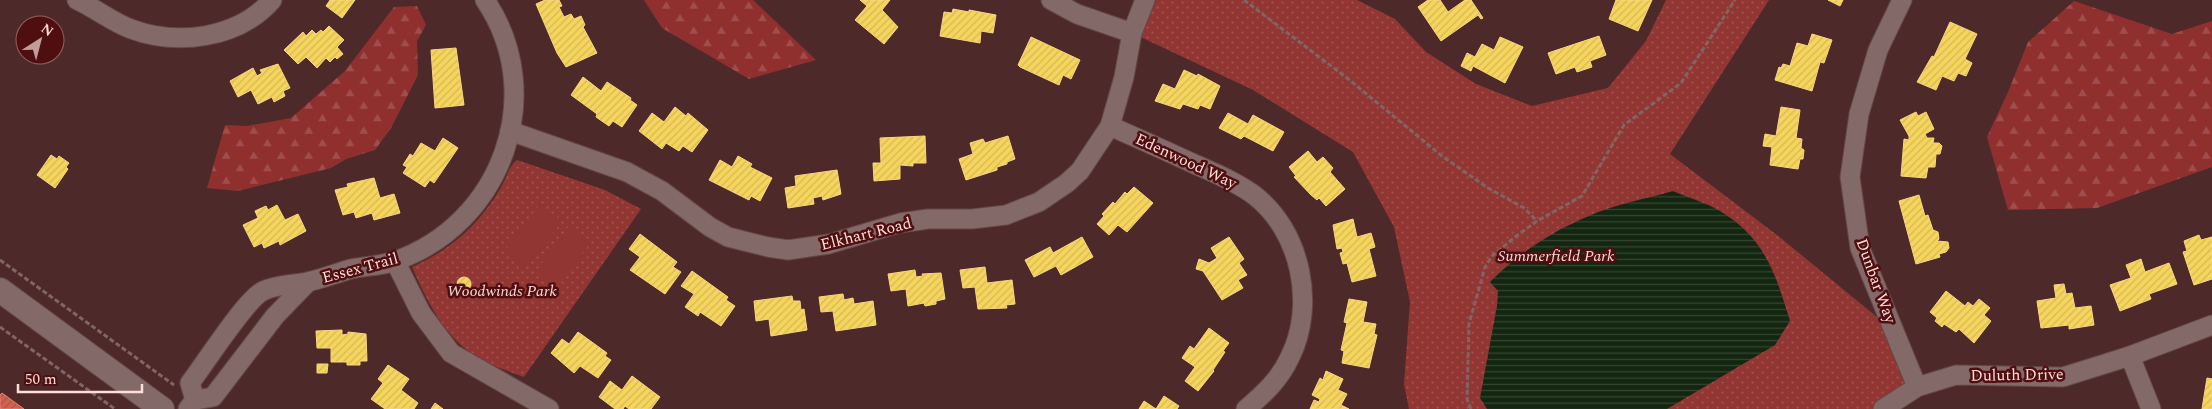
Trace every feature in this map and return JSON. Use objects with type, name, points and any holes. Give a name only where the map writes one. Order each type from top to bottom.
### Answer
[{"type":"street","points":[[77,0],[129,28],[153,36],[178,38],[203,36],[227,30],[250,17],[272,0]]},
{"type":"street","name":"Essex Trail","points":[[308,282],[275,316],[213,397],[192,405],[190,383],[238,317],[261,291],[280,285],[308,282],[351,269],[395,261],[438,240],[469,212],[493,178],[501,162],[510,131],[514,94],[510,58],[500,26],[486,0]]},
{"type":"street","points":[[1051,0],[1077,14],[1132,33]]},
{"type":"street","name":"Elkhart Road","points":[[510,131],[627,172],[662,192],[710,227],[728,237],[748,244],[788,250],[829,244],[900,223],[928,219],[989,218],[1023,209],[1053,193],[1080,171],[1110,126],[1132,33],[1145,0]]},
{"type":"street","name":"Dunbar Way","points":[[1902,0],[1878,50],[1859,114],[1850,177],[1860,248],[1917,387]]},
{"type":"street","name":"Edenwood Way","points":[[1110,126],[1225,177],[1255,196],[1279,222],[1295,252],[1304,289],[1302,324],[1291,357],[1272,386],[1246,409]]},
{"type":"street","points":[[395,261],[421,313],[451,353],[548,409]]},
{"type":"street","points":[[0,290],[162,409]]},
{"type":"street","name":"Duluth Drive","points":[[1883,409],[1917,387],[1956,375],[2063,377],[2130,356],[2212,325]]},
{"type":"street","points":[[2130,356],[2152,409]]},
{"type":"path","points":[[1244,0],[1347,78],[1442,156],[1488,188],[1524,208],[1537,222]]},
{"type":"path","points":[[1470,409],[1467,399],[1469,324],[1485,267],[1492,256],[1537,222],[1582,196],[1624,124],[1681,83],[1735,0]]},
{"type":"path","points":[[0,260],[174,385]]},
{"type":"path","points":[[0,326],[115,409]]},
{"type":"green space","points":[[644,0],[753,0],[816,60],[749,79],[662,28]]},
{"type":"green space","name":"Summerfield Park","points":[[1145,0],[1357,0],[1395,19],[1426,52],[1476,84],[1532,106],[1608,88],[1646,41],[1666,0],[1769,0],[1670,154],[1777,235],[1894,331],[1917,387],[1902,409],[1409,409],[1404,384],[1410,302],[1394,227],[1353,152],[1253,90],[1132,33]]},
{"type":"green space","points":[[2074,1],[2172,34],[2212,21],[2212,167],[2097,208],[2008,210],[1987,137],[2028,42]]},
{"type":"green space","points":[[417,6],[426,25],[417,41],[418,75],[391,128],[375,150],[346,159],[331,168],[238,191],[207,188],[225,125],[247,126],[291,118],[345,71],[394,7]]},
{"type":"green space","name":"Woodwinds Park","points":[[517,160],[605,190],[641,209],[524,377],[483,360],[465,349],[446,329],[430,305],[412,267],[439,253],[473,225],[492,202],[512,165]]},
{"type":"green space","points":[[540,204],[562,221],[527,267],[505,251]]},
{"type":"green space","points":[[569,226],[591,242],[556,289],[535,273]]},
{"type":"shaded area","points":[[1673,191],[1723,213],[1742,227],[1762,250],[1775,276],[1790,321],[1775,345],[1667,409],[1487,409],[1480,398],[1497,306],[1498,291],[1490,282],[1524,253],[1549,236],[1575,222],[1609,208]]},
{"type":"building: Homes","points":[[330,0],[355,0],[342,18],[326,6]]},
{"type":"building: Homes","points":[[545,0],[559,0],[562,6],[559,7],[564,17],[571,14],[574,19],[581,16],[585,25],[583,27],[597,53],[566,67],[557,53],[536,4]]},
{"type":"building: Homes","points":[[860,0],[890,0],[882,10],[898,27],[884,44],[855,20],[867,6]]},
{"type":"building: Homes","points":[[1428,0],[1440,0],[1448,12],[1465,0],[1471,0],[1483,18],[1481,19],[1478,15],[1441,41],[1418,7]]},
{"type":"building: Homes","points":[[1616,0],[1652,0],[1638,31],[1609,19]]},
{"type":"building: Homes","points":[[1828,0],[1843,0],[1840,6]]},
{"type":"building: Homes","points":[[953,9],[996,15],[993,33],[981,31],[980,43],[940,36],[944,12],[952,13]]},
{"type":"building: Homes","points":[[1950,22],[1977,34],[1965,59],[1972,63],[1966,76],[1958,73],[1954,81],[1942,76],[1936,90],[1917,82],[1932,56],[1934,57]]},
{"type":"building: Homes","points":[[329,26],[344,40],[337,47],[343,54],[337,59],[335,57],[330,62],[326,58],[317,68],[306,57],[298,64],[284,50],[303,32],[306,36],[312,30],[316,34],[321,30],[323,32]]},
{"type":"building: Homes","points":[[1812,34],[1832,40],[1824,63],[1820,62],[1812,91],[1775,80],[1779,67],[1781,68],[1783,64],[1790,66],[1797,43],[1808,46]]},
{"type":"building: Homes","points":[[1599,36],[1606,55],[1590,61],[1592,67],[1577,72],[1575,67],[1556,74],[1548,53]]},
{"type":"building: Homes","points":[[1031,37],[1080,60],[1071,79],[1063,75],[1059,85],[1018,65]]},
{"type":"building: Homes","points":[[1500,37],[1523,47],[1505,83],[1473,66],[1471,71],[1461,66],[1467,53],[1475,57],[1482,44],[1494,50]]},
{"type":"building: Homes","points":[[456,48],[464,105],[435,108],[431,50]]},
{"type":"building: Homes","points":[[278,64],[290,88],[283,91],[285,96],[274,102],[272,97],[258,104],[251,90],[238,97],[230,81],[253,68],[257,76],[262,73],[260,70]]},
{"type":"building: Homes","points":[[1184,70],[1197,76],[1198,74],[1220,86],[1210,109],[1200,105],[1198,109],[1183,104],[1180,109],[1155,101],[1163,84],[1175,89]]},
{"type":"building: Homes","points":[[583,77],[601,91],[607,82],[631,98],[630,100],[637,105],[622,127],[613,121],[609,126],[596,117],[597,114],[571,95]]},
{"type":"building: Homes","points":[[675,107],[686,116],[688,113],[708,130],[692,152],[683,146],[679,151],[666,143],[662,149],[639,131],[652,113],[664,122]]},
{"type":"building: Homes","points":[[1781,107],[1800,110],[1796,138],[1802,139],[1801,148],[1804,150],[1803,159],[1800,159],[1798,169],[1770,165],[1772,147],[1763,146],[1765,134],[1776,136]]},
{"type":"building: Homes","points":[[1916,112],[1918,116],[1926,112],[1934,129],[1925,134],[1927,138],[1934,138],[1933,143],[1939,143],[1942,146],[1940,154],[1936,154],[1935,167],[1928,167],[1926,178],[1901,176],[1904,139],[1909,140],[1909,136],[1900,120]]},
{"type":"building: Homes","points":[[1228,113],[1248,124],[1253,115],[1284,132],[1273,151],[1244,136],[1241,139],[1219,128]]},
{"type":"building: Homes","points":[[925,136],[926,163],[913,163],[913,166],[900,165],[900,179],[874,181],[873,163],[881,163],[880,138]]},
{"type":"building: Homes","points":[[1008,136],[1015,159],[997,167],[997,170],[966,180],[959,159],[973,154],[970,143],[983,139],[985,143]]},
{"type":"building: Homes","points":[[443,138],[458,148],[434,183],[430,180],[425,187],[403,173],[407,167],[403,165],[410,154],[413,156],[421,143],[435,151]]},
{"type":"building: Homes","points":[[1308,151],[1317,162],[1323,157],[1333,168],[1330,172],[1345,189],[1326,206],[1319,198],[1317,200],[1311,195],[1294,177],[1296,176],[1289,167]]},
{"type":"building: Homes","points":[[51,155],[57,159],[59,156],[69,163],[66,167],[68,169],[55,188],[37,175]]},
{"type":"building: Homes","points":[[738,156],[752,164],[750,167],[772,178],[760,201],[751,196],[749,200],[709,180],[720,160],[732,167]]},
{"type":"building: Homes","points":[[837,170],[841,194],[823,200],[822,196],[813,198],[814,204],[788,208],[785,188],[796,186],[795,176]]},
{"type":"building: Homes","points":[[374,178],[380,198],[394,194],[400,213],[374,220],[372,213],[356,218],[354,212],[343,215],[335,190],[348,187],[347,184]]},
{"type":"building: Homes","points":[[1134,187],[1153,203],[1127,232],[1118,225],[1109,235],[1097,224],[1104,216],[1102,214],[1113,202],[1115,204],[1125,192],[1127,194]]},
{"type":"building: Homes","points":[[1919,195],[1925,216],[1928,215],[1933,230],[1938,232],[1939,239],[1937,241],[1948,242],[1949,248],[1946,252],[1939,254],[1940,257],[1916,264],[1899,201]]},
{"type":"building: Homes","points":[[277,205],[285,220],[298,214],[306,231],[280,245],[279,241],[264,248],[262,243],[254,247],[243,225],[258,218],[255,211],[266,206],[268,210]]},
{"type":"building: Homes","points":[[1353,219],[1357,237],[1371,233],[1375,247],[1369,249],[1376,276],[1352,282],[1347,263],[1343,264],[1340,253],[1343,252],[1342,248],[1337,249],[1333,225]]},
{"type":"building: Homes","points":[[640,234],[677,262],[673,267],[681,272],[665,294],[630,270],[640,257],[629,249]]},
{"type":"building: Homes","points":[[2199,235],[2201,240],[2212,237],[2212,279],[2194,285],[2183,252],[2187,251],[2184,241]]},
{"type":"building: Homes","points":[[1082,237],[1093,257],[1061,275],[1056,266],[1034,277],[1025,260],[1050,247],[1053,253]]},
{"type":"building: Homes","points":[[1229,237],[1244,259],[1239,263],[1247,275],[1238,280],[1243,288],[1222,300],[1203,271],[1196,269],[1199,259],[1209,263],[1217,258],[1211,248]]},
{"type":"building: Homes","points":[[2141,259],[2145,272],[2169,263],[2177,284],[2149,294],[2151,299],[2120,311],[2110,285],[2131,278],[2126,265]]},
{"type":"building: Homes","points":[[985,267],[987,283],[1012,280],[1015,304],[1006,305],[1007,308],[978,309],[975,287],[963,288],[960,270]]},
{"type":"building: Homes","points":[[915,270],[916,277],[923,276],[922,274],[941,273],[945,299],[936,301],[936,304],[925,306],[924,303],[908,306],[906,289],[891,291],[888,274]]},
{"type":"building: Homes","points":[[692,271],[728,297],[726,300],[735,306],[721,326],[700,312],[698,316],[685,307],[694,294],[681,286]]},
{"type":"building: Homes","points":[[464,277],[469,279],[471,284],[469,289],[464,291],[459,289],[457,284],[459,279]]},
{"type":"building: Homes","points":[[2064,284],[2066,294],[2072,293],[2075,308],[2091,306],[2094,325],[2069,329],[2069,325],[2041,328],[2037,301],[2056,298],[2054,285]]},
{"type":"building: Homes","points":[[1946,291],[1965,306],[1968,302],[1973,306],[1979,299],[1990,308],[1984,315],[1991,321],[1974,343],[1959,329],[1956,332],[1944,324],[1942,327],[1935,321],[1937,318],[1930,312]]},
{"type":"building: Homes","points":[[843,294],[844,300],[853,298],[854,304],[873,301],[876,325],[836,331],[833,311],[821,312],[819,297]]},
{"type":"building: Homes","points":[[792,296],[793,301],[800,301],[801,310],[804,309],[807,330],[771,336],[769,319],[756,321],[754,301]]},
{"type":"building: Homes","points":[[1349,299],[1367,302],[1363,322],[1376,324],[1374,334],[1377,335],[1369,368],[1342,363],[1344,351],[1341,350],[1347,323],[1344,322]]},
{"type":"building: Homes","points":[[1209,328],[1229,343],[1223,351],[1225,352],[1214,371],[1198,391],[1185,381],[1195,367],[1182,358],[1190,346],[1194,349]]},
{"type":"building: Homes","points":[[342,330],[342,335],[348,334],[348,332],[366,334],[367,361],[360,361],[360,365],[347,365],[347,362],[331,362],[331,348],[317,348],[316,331]]},
{"type":"building: Homes","points":[[578,332],[607,353],[605,356],[611,360],[598,378],[580,366],[574,373],[551,353],[562,339],[569,344]]},
{"type":"building: Homes","points":[[317,364],[328,364],[327,373],[317,373]]},
{"type":"building: Homes","points":[[388,365],[409,379],[401,390],[418,403],[414,409],[385,409],[371,399],[383,383],[378,379]]},
{"type":"building: Homes","points":[[1326,371],[1343,379],[1338,390],[1347,394],[1341,405],[1349,409],[1310,409],[1314,400],[1319,402],[1320,399],[1312,395],[1320,378],[1323,380]]},
{"type":"building: Homes","points":[[632,376],[660,397],[651,409],[629,409],[625,406],[623,409],[615,409],[599,397],[610,381],[622,390]]},
{"type":"building: Homes","points":[[2207,378],[2212,379],[2212,409],[2202,409]]},
{"type":"building: Homes","points":[[1164,396],[1179,406],[1177,409],[1156,409]]},
{"type":"building: Homes","points":[[1144,401],[1156,409],[1139,409]]},
{"type":"building: Homes","points":[[435,403],[443,409],[431,409]]},
{"type":"building: Shops","points":[[2,393],[24,409],[0,409],[0,395]]}]
